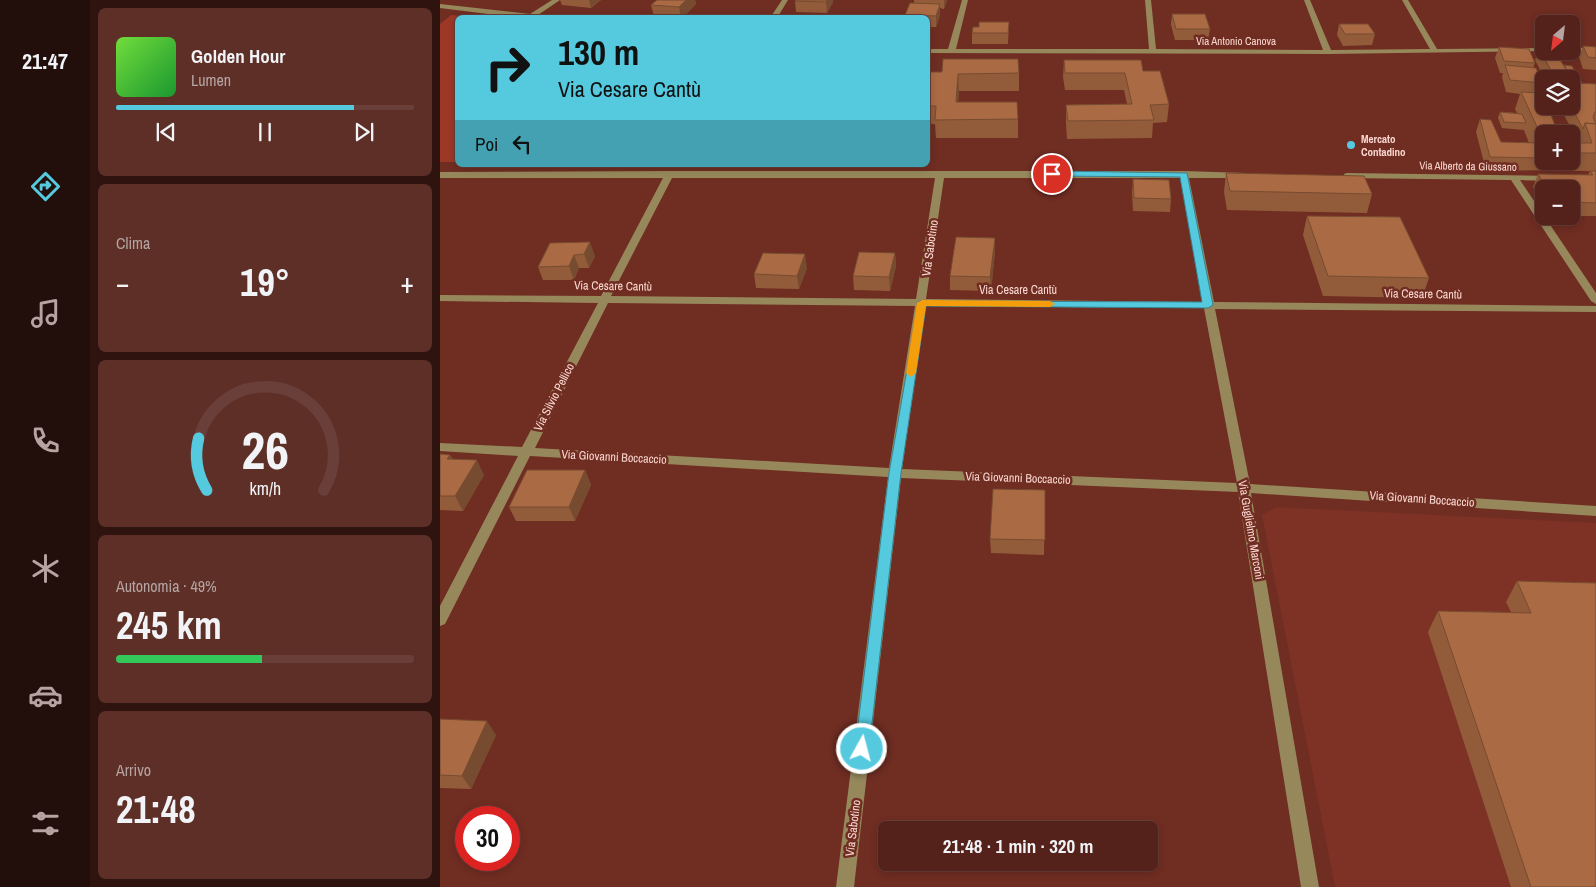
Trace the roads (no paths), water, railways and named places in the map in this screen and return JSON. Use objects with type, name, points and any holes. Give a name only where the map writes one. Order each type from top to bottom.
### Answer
[{"type":"street","points":[[534,15],[557,0]]},
{"type":"street","points":[[775,15],[785,0]]},
{"type":"street","points":[[951,52],[965,0]]},
{"type":"street","points":[[1148,0],[1153,52]]},
{"type":"street","points":[[1307,0],[1328,52]]},
{"type":"street","points":[[1405,0],[1434,50]]},
{"type":"street","points":[[440,6],[523,15]]},
{"type":"street","name":"Via Antonio Canova","points":[[930,52],[1535,50]]},
{"type":"street","points":[[1580,50],[1596,50]]},
{"type":"street","points":[[440,176],[669,174],[1253,175]]},
{"type":"street","name":"Via Silvio Pellico","points":[[440,620],[669,174]]},
{"type":"street","name":"Via Sabotino","points":[[845,887],[895,473],[940,174]]},
{"type":"street","name":"Via Guglielmo Marconi","points":[[1184,174],[1244,488],[1310,887]]},
{"type":"street","name":"Via Alberto da Giussano","points":[[1333,176],[1560,178]]},
{"type":"street","points":[[1513,177],[1596,309]]},
{"type":"street","name":"Via Cesare Cantù","points":[[440,298],[1596,309]]},
{"type":"street","name":"Via Giovanni Boccaccio","points":[[440,447],[895,473],[1244,488],[1596,511]]},
{"type":"place","name":"Mercato Contadino","points":[[1351,145]]}]
